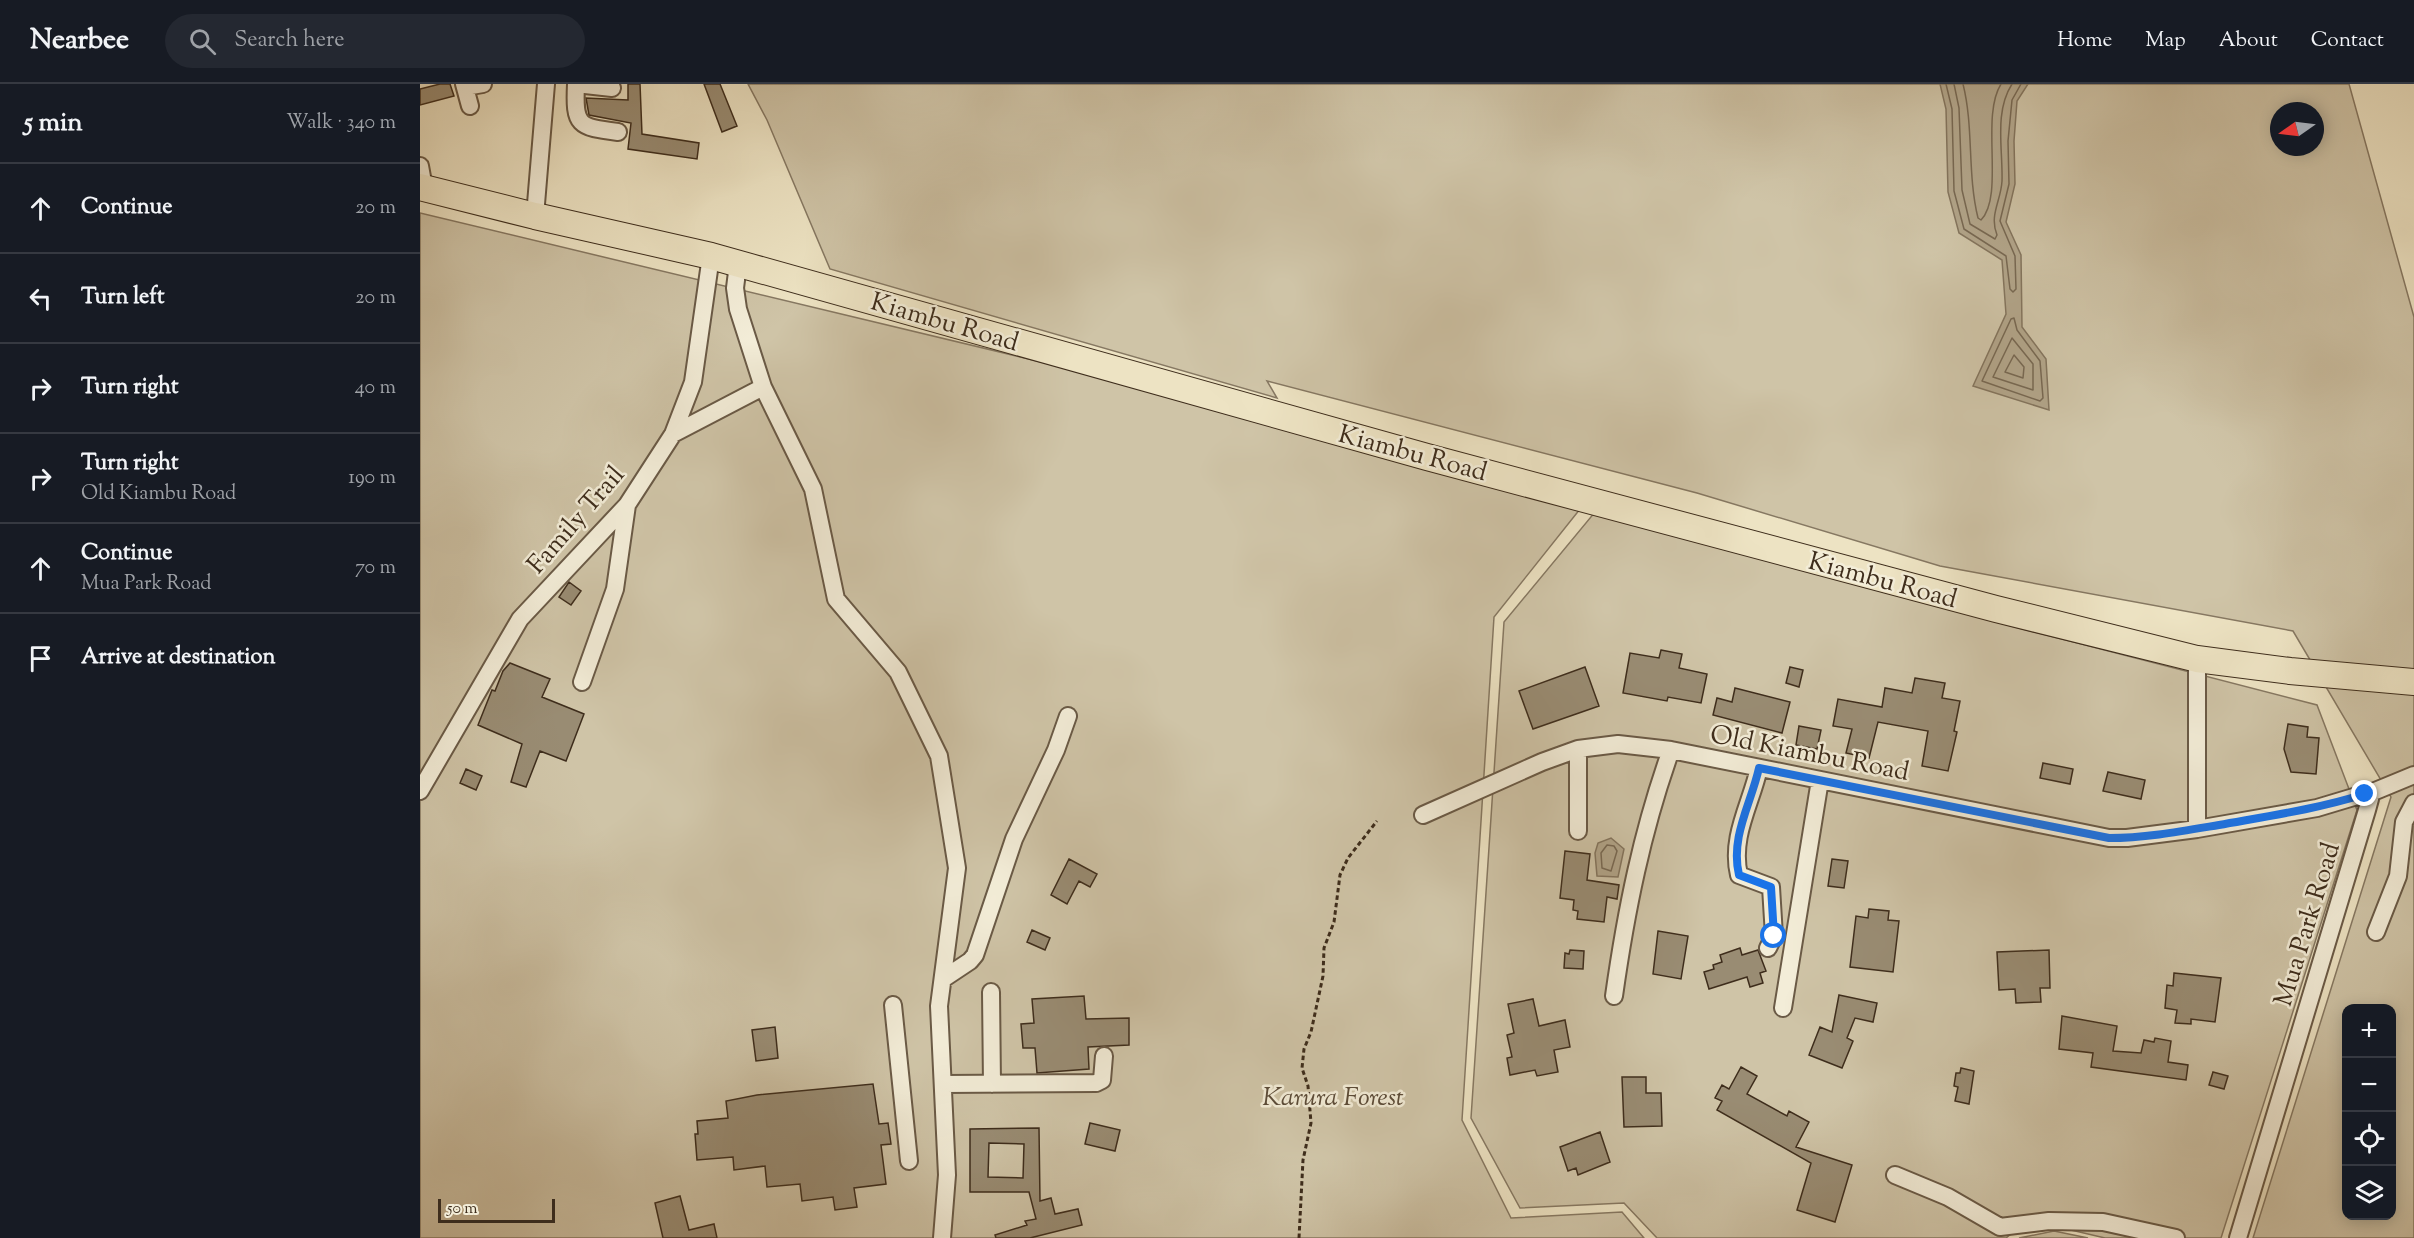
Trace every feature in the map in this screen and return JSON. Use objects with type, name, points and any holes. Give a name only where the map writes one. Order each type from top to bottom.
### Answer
[{"type":"highway","name":"Kiambu Road","points":[[421,180],[535,216],[711,256],[1438,460],[1996,609],[2197,659],[2290,671],[2414,682]]},
{"type":"street","points":[[470,106],[464,86],[483,84]]},
{"type":"street","points":[[535,216],[546,84]]},
{"type":"street","points":[[612,88],[576,84],[575,112],[578,122],[585,128],[618,132]]},
{"type":"street","name":"Family Trail","points":[[420,791],[520,619],[627,505],[673,434],[693,382],[711,256]]},
{"type":"street","points":[[738,264],[735,288],[738,309],[763,387],[813,489],[836,599],[898,672],[939,756],[957,868],[939,1006],[947,1175],[942,1238]]},
{"type":"street","points":[[673,434],[763,387]]},
{"type":"street","points":[[582,682],[615,589],[627,505]]},
{"type":"street","points":[[2197,659],[2197,828]]},
{"type":"street","points":[[943,979],[964,966],[975,955],[1014,839],[1056,750],[1068,716]]},
{"type":"street","name":"Old Kiambu Road","points":[[1423,815],[1542,762],[1578,749],[1618,744],[1671,750],[2103,837],[2127,838],[2197,828]]},
{"type":"street","points":[[1578,749],[1578,831]]},
{"type":"street","points":[[1614,996],[1636,867],[1653,802],[1671,750]]},
{"type":"street","points":[[1759,768],[1740,826],[1736,859],[1739,875],[1771,887],[1774,936],[1768,948]]},
{"type":"street","points":[[2368,794],[2414,775]]},
{"type":"street","points":[[1783,1008],[1820,780]]},
{"type":"street","name":"Mua Park Road","points":[[2197,828],[2318,808],[2368,794],[2367,810],[2238,1238]]},
{"type":"street","points":[[2376,932],[2398,876],[2404,822],[2414,803]]},
{"type":"street","points":[[991,992],[992,1084]]},
{"type":"street","points":[[893,1005],[909,1161]]},
{"type":"street","points":[[944,1084],[1096,1083],[1102,1080],[1104,1074],[1104,1056]]},
{"type":"street","points":[[1895,1175],[1948,1197],[1999,1233],[2049,1221],[2103,1222],[2176,1238]]},
{"type":"path","points":[[1299,1238],[1303,1160],[1311,1123],[1308,1086],[1302,1068],[1304,1049],[1311,1032],[1323,976],[1323,948],[1334,922],[1340,875],[1348,858],[1377,821]]},
{"type":"green space","points":[[748,84],[2349,84],[2414,317],[2414,1238],[2253,1238],[2391,797],[2293,631],[1940,566],[1697,493],[1267,381],[1277,398],[830,269],[767,120]]},
{"type":"green space","name":"Karura Forest","points":[[420,213],[1592,494],[1494,617],[1462,1120],[1511,1218],[1622,1212],[1644,1238],[420,1238]]},
{"type":"green space","points":[[1595,512],[1992,621],[2317,705],[2357,810],[2221,1238],[2105,1238],[2054,1226],[2011,1234],[2006,1238],[1657,1238],[1624,1203],[1520,1208],[1471,1118],[1504,622]]},
{"type":"green space","points":[[2054,1231],[2088,1238],[2019,1238]]},
{"type":"water","points":[[1940,84],[2028,84],[2017,101],[2014,141],[2015,184],[2006,222],[2021,255],[2022,327],[2046,359],[2049,410],[1973,386],[2006,314],[2002,260],[1959,233],[1948,192],[1946,109]]},
{"type":"water","points":[[1611,838],[1624,849],[1618,877],[1597,876],[1595,853],[1598,843]]},
{"type":"building","points":[[450,84],[454,96],[420,105],[420,89]]},
{"type":"building","points":[[628,84],[640,84],[642,134],[699,143],[697,159],[628,149],[631,123],[589,115],[586,98],[628,100]]},
{"type":"building","points":[[704,84],[720,84],[737,126],[722,132]]},
{"type":"building","points":[[569,582],[581,591],[571,605],[559,597]]},
{"type":"building","points":[[1661,650],[1682,654],[1679,668],[1707,674],[1701,703],[1668,697],[1667,701],[1623,693],[1630,653],[1659,658]]},
{"type":"building","points":[[510,663],[550,679],[542,697],[584,714],[566,761],[540,751],[526,787],[511,782],[522,744],[478,725],[492,690],[495,691],[503,671]]},
{"type":"building","points":[[1585,667],[1599,706],[1533,729],[1519,691]]},
{"type":"building","points":[[1790,667],[1803,670],[1799,687],[1786,683]]},
{"type":"building","points":[[1915,678],[1945,683],[1942,698],[1960,701],[1954,731],[1957,732],[1948,771],[1922,766],[1928,731],[1878,722],[1869,758],[1846,753],[1852,729],[1833,726],[1838,699],[1882,707],[1885,688],[1912,693]]},
{"type":"building","points":[[1735,688],[1790,702],[1782,733],[1713,715],[1717,698],[1732,702]]},
{"type":"building","points":[[2288,724],[2308,727],[2307,737],[2319,738],[2316,774],[2291,772],[2284,749]]},
{"type":"building","points":[[1799,726],[1821,730],[1817,749],[1796,745]]},
{"type":"building","points":[[2043,763],[2073,769],[2070,784],[2040,778]]},
{"type":"building","points":[[466,769],[482,776],[476,790],[460,783]]},
{"type":"building","points":[[2108,772],[2145,780],[2141,799],[2103,791]]},
{"type":"building","points":[[1565,851],[1590,854],[1587,880],[1619,885],[1617,899],[1607,897],[1604,922],[1577,919],[1578,911],[1573,910],[1574,900],[1560,898]]},
{"type":"building","points":[[1069,859],[1097,874],[1090,887],[1079,881],[1067,904],[1051,895]]},
{"type":"building","points":[[1832,859],[1848,861],[1844,888],[1828,886]]},
{"type":"building","points":[[1869,909],[1889,911],[1888,920],[1899,921],[1893,972],[1850,967],[1856,916],[1868,918]]},
{"type":"building","points":[[1032,930],[1050,938],[1045,950],[1027,942]]},
{"type":"building","points":[[1658,931],[1688,936],[1681,979],[1653,974]]},
{"type":"building","points":[[1740,948],[1742,955],[1758,950],[1766,971],[1760,973],[1763,983],[1750,987],[1747,977],[1709,989],[1704,972],[1714,969],[1713,965],[1722,962],[1720,955]]},
{"type":"building","points":[[1570,950],[1584,951],[1583,969],[1564,968],[1565,953],[1569,954]]},
{"type":"building","points":[[2049,950],[2050,988],[2040,988],[2041,1002],[2016,1003],[2015,989],[1999,990],[1997,952]]},
{"type":"building","points":[[2174,973],[2221,978],[2215,1022],[2191,1019],[2191,1024],[2175,1023],[2177,1010],[2165,1008],[2167,985],[2173,986]]},
{"type":"building","points":[[1839,995],[1877,1003],[1873,1022],[1855,1018],[1847,1038],[1853,1041],[1842,1068],[1809,1055],[1820,1027],[1832,1032]]},
{"type":"building","points":[[1084,996],[1086,1019],[1129,1018],[1129,1045],[1088,1047],[1089,1069],[1037,1073],[1035,1048],[1023,1048],[1021,1024],[1034,1023],[1032,999]]},
{"type":"building","points":[[1533,999],[1539,1026],[1565,1020],[1570,1047],[1554,1050],[1558,1072],[1537,1076],[1535,1070],[1510,1075],[1507,1058],[1512,1057],[1507,1035],[1514,1033],[1508,1004]]},
{"type":"building","points":[[2062,1016],[2117,1026],[2113,1051],[2141,1053],[2144,1040],[2154,1042],[2155,1038],[2171,1041],[2168,1062],[2188,1065],[2186,1080],[2091,1067],[2093,1053],[2059,1049]]},
{"type":"building","points":[[775,1027],[778,1058],[756,1061],[752,1030]]},
{"type":"building","points":[[1741,1067],[1757,1076],[1747,1094],[1787,1116],[1789,1111],[1809,1122],[1796,1147],[1852,1165],[1835,1222],[1797,1210],[1811,1163],[1717,1110],[1722,1101],[1715,1098],[1722,1085],[1729,1089]]},
{"type":"building","points":[[1961,1068],[1974,1071],[1969,1104],[1955,1101],[1958,1087],[1954,1086],[1956,1073],[1960,1073]]},
{"type":"building","points":[[2213,1072],[2228,1076],[2224,1089],[2209,1085]]},
{"type":"building","points":[[1622,1077],[1646,1077],[1646,1093],[1661,1093],[1662,1126],[1624,1127]]},
{"type":"building","points":[[873,1084],[879,1124],[888,1123],[891,1144],[881,1145],[886,1184],[854,1188],[857,1207],[835,1210],[833,1197],[802,1201],[800,1184],[767,1187],[765,1166],[734,1170],[733,1157],[697,1160],[695,1134],[698,1134],[697,1121],[728,1118],[726,1101],[757,1095]]},
{"type":"building","points":[[1090,1123],[1120,1130],[1115,1151],[1085,1144]]},
{"type":"building","points":[[1039,1128],[1040,1201],[1051,1198],[1055,1214],[1078,1209],[1082,1225],[1030,1238],[996,1238],[995,1235],[1027,1225],[1025,1221],[1036,1219],[1029,1192],[970,1192],[970,1129]],"holes":[[[989,1143],[1024,1144],[1023,1178],[988,1177]]]},
{"type":"building","points":[[1600,1132],[1610,1162],[1578,1175],[1576,1168],[1568,1171],[1560,1147]]},
{"type":"building","points":[[680,1196],[689,1230],[714,1224],[717,1238],[663,1238],[655,1203]]},
{"type":"route","points":[[1774,936],[1771,887],[1760,885],[1739,875],[1736,859],[1740,826],[1759,768],[2109,838],[2127,838],[2197,828],[2318,808],[2365,794]]}]
